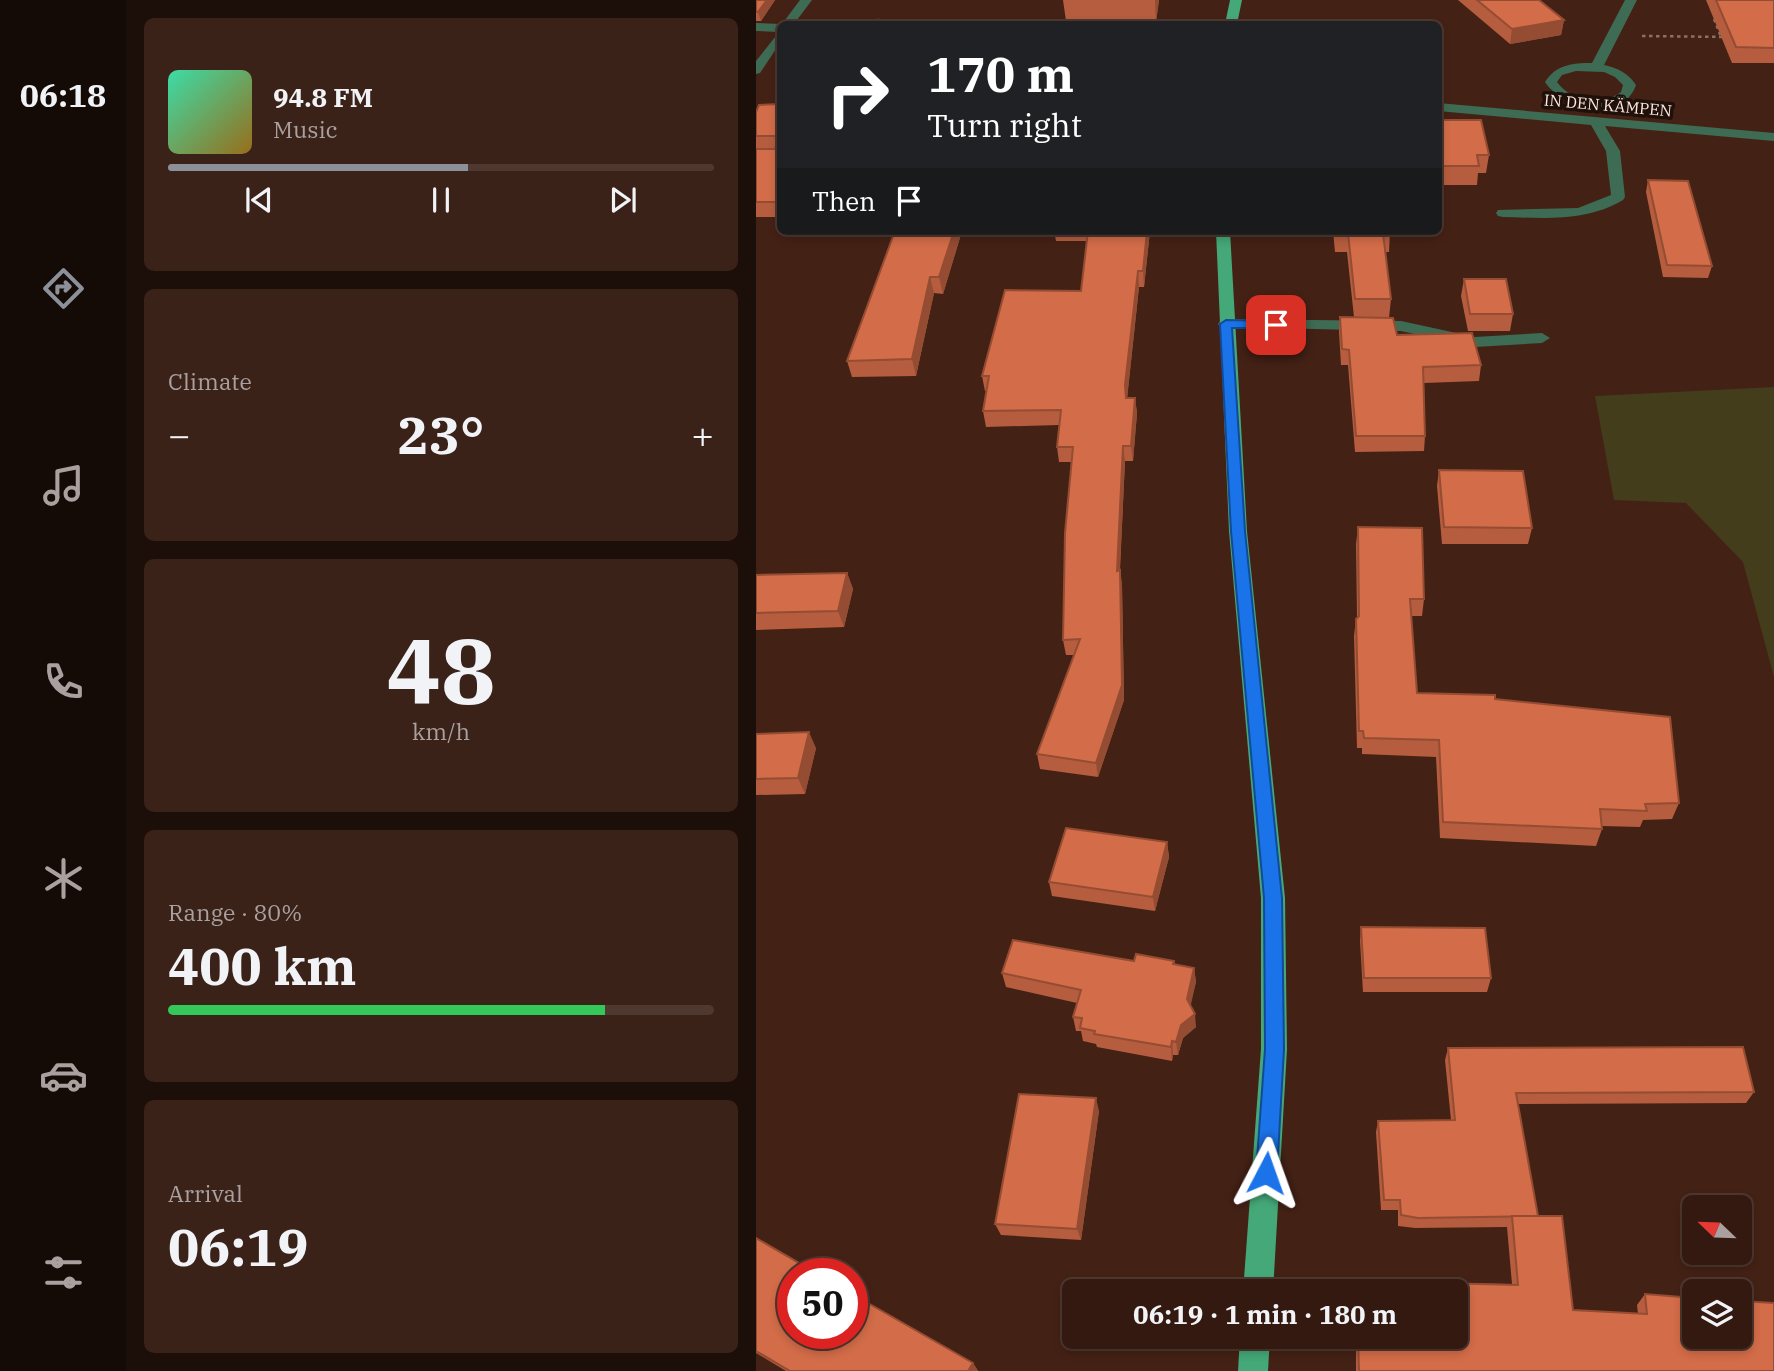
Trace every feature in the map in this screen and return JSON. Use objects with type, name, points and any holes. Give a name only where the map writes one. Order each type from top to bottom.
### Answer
[{"type":"main road","points":[[1232,21],[1236,0]]},
{"type":"main road","points":[[1223,235],[1238,531],[1273,898],[1274,1049],[1259,1279]]},
{"type":"main road","points":[[1253,1371],[1254,1349]]},
{"type":"street","points":[[790,21],[806,0]]},
{"type":"street","points":[[1597,67],[1631,0]]},
{"type":"street","points":[[756,27],[777,28]]},
{"type":"street","points":[[756,70],[777,39]]},
{"type":"street","points":[[1576,67],[1597,67],[1626,79],[1630,85],[1626,96],[1607,103],[1581,102],[1569,99],[1553,88],[1551,82],[1558,72],[1576,67]]},
{"type":"street","name":"IN DEN KÄMPEN","points":[[1442,107],[1774,137]]},
{"type":"street","points":[[1503,213],[1583,212],[1605,206],[1618,197],[1613,151],[1596,122]]},
{"type":"street","points":[[1226,324],[1401,327],[1475,342],[1542,338]]},
{"type":"path","points":[[1714,19],[1721,37]]},
{"type":"path","points":[[877,20],[897,21]]},
{"type":"path","points":[[1612,35],[1734,38]]},
{"type":"shaded area","points":[[1774,387],[1774,677],[1743,562],[1686,503],[1614,500],[1595,396]]},
{"type":"building","points":[[756,0],[767,0],[758,12],[756,12]]},
{"type":"building","points":[[1477,0],[1539,0],[1564,20],[1512,29]]},
{"type":"building","points":[[1716,0],[1774,0],[1774,48],[1736,47]]},
{"type":"building","points":[[777,104],[777,138],[756,136],[756,112],[759,105]]},
{"type":"building","points":[[1442,120],[1481,120],[1489,155],[1477,155],[1479,166],[1442,166]]},
{"type":"building","points":[[777,142],[777,202],[756,202],[756,149],[775,149]]},
{"type":"building","points":[[1648,180],[1688,181],[1712,266],[1667,265]]},
{"type":"building","points":[[894,235],[953,235],[939,277],[930,277],[912,359],[847,361]]},
{"type":"building","points":[[1088,235],[1147,235],[1143,271],[1138,271],[1125,385],[1126,398],[1135,398],[1131,446],[1123,446],[1117,571],[1120,570],[1122,685],[1096,763],[1037,754],[1080,639],[1063,640],[1065,533],[1073,447],[1057,447],[1061,410],[983,411],[989,376],[982,376],[1005,290],[1081,291]]},
{"type":"building","points":[[1348,235],[1383,235],[1391,299],[1355,299]]},
{"type":"building","points":[[1464,279],[1506,279],[1513,314],[1470,314]]},
{"type":"building","points":[[1340,317],[1393,318],[1397,335],[1472,333],[1481,365],[1423,367],[1425,436],[1356,436],[1349,350],[1342,349]]},
{"type":"building","points":[[1439,470],[1523,471],[1532,528],[1444,527]]},
{"type":"building","points":[[1358,527],[1422,528],[1424,599],[1410,599],[1417,693],[1495,695],[1495,699],[1670,717],[1679,803],[1645,804],[1647,811],[1600,809],[1602,829],[1443,822],[1439,740],[1364,738],[1363,731],[1359,731],[1356,619],[1359,616]]},
{"type":"building","points":[[847,573],[838,611],[756,613],[756,575]]},
{"type":"building","points":[[809,732],[798,778],[756,779],[756,734]]},
{"type":"building","points":[[1066,828],[1167,842],[1153,897],[1049,882]]},
{"type":"building","points":[[1361,927],[1485,928],[1491,978],[1364,978]]},
{"type":"building","points":[[1013,940],[1134,961],[1136,954],[1174,961],[1173,964],[1194,968],[1187,999],[1195,1014],[1181,1025],[1176,1042],[1172,1041],[1171,1047],[1094,1034],[1095,1031],[1080,1028],[1082,1018],[1073,1017],[1081,990],[1002,973]]},
{"type":"building","points":[[1743,1047],[1754,1092],[1516,1093],[1538,1216],[1418,1218],[1401,1215],[1400,1200],[1384,1200],[1378,1121],[1455,1120],[1448,1048]]},
{"type":"building","points":[[1019,1094],[1096,1098],[1077,1229],[995,1224]]},
{"type":"building","points":[[1512,1216],[1562,1216],[1573,1310],[1647,1314],[1645,1294],[1682,1297],[1682,1349],[1752,1349],[1752,1302],[1774,1303],[1774,1371],[1359,1371],[1358,1349],[1468,1349],[1468,1284],[1518,1285]]},
{"type":"building","points":[[756,1238],[790,1258],[777,1258],[777,1349],[868,1349],[868,1303],[973,1363],[968,1371],[790,1371],[756,1351]]},
{"type":"route","points":[[1266,1173],[1274,1049],[1273,898],[1238,531],[1226,324],[1276,325]]}]
